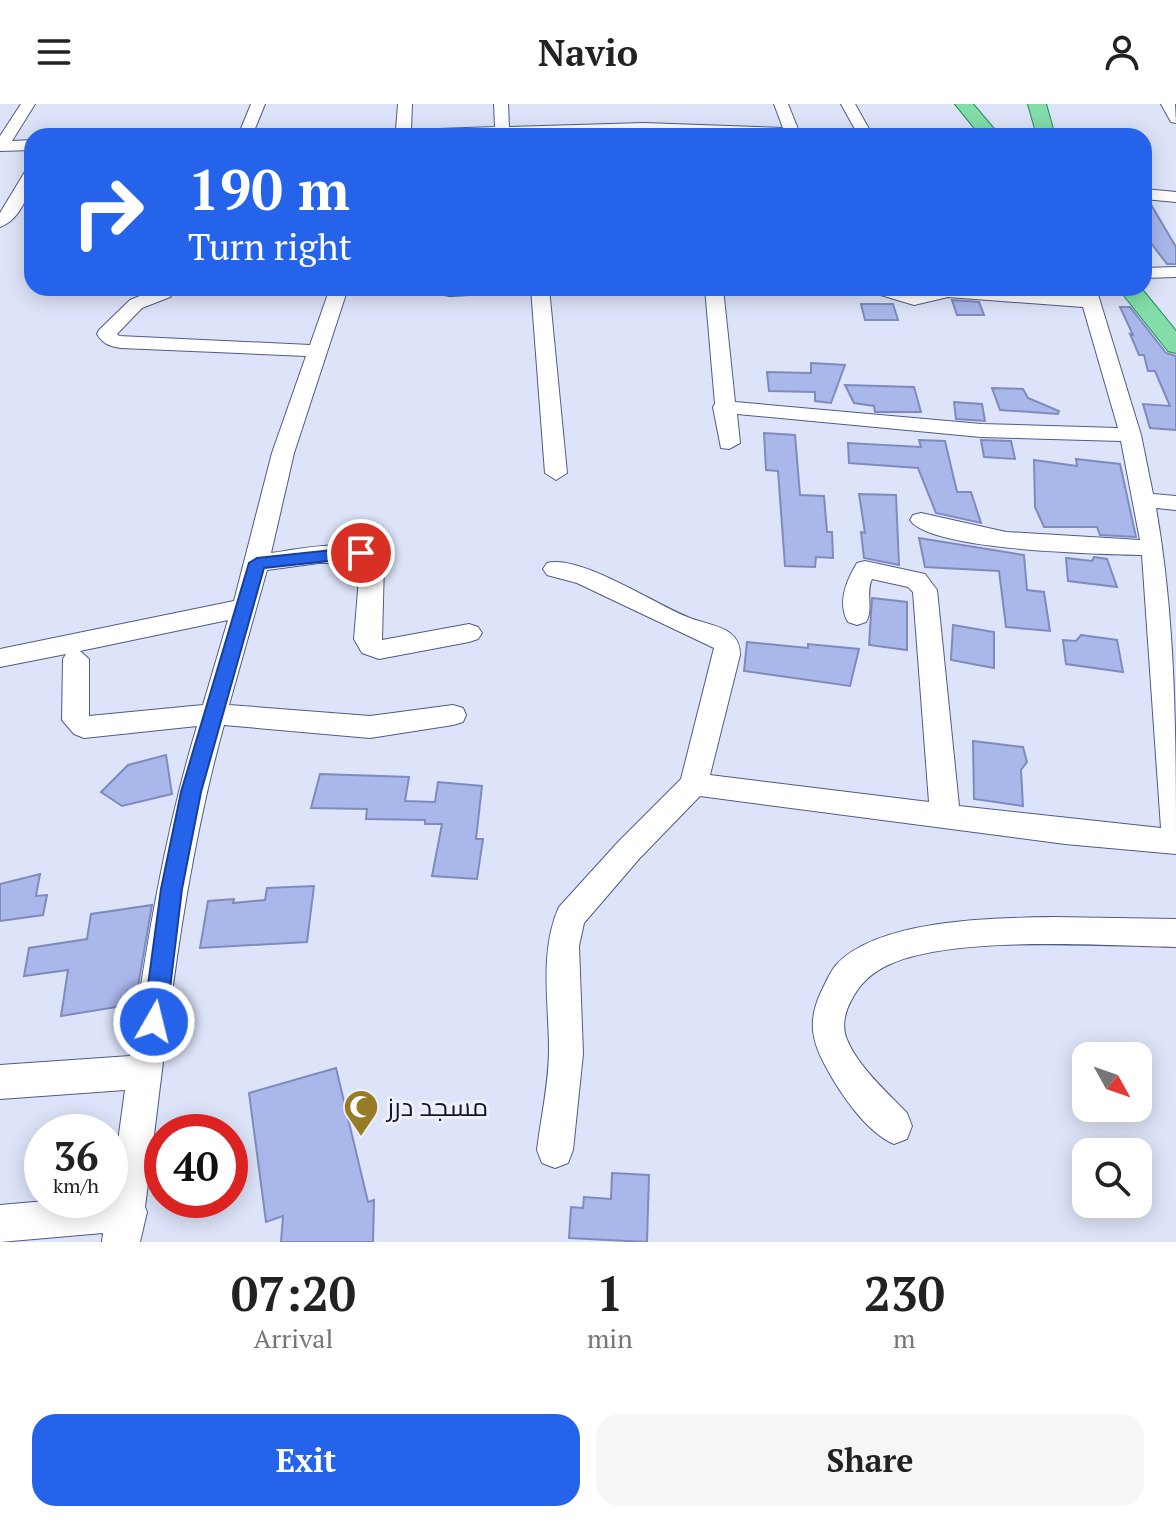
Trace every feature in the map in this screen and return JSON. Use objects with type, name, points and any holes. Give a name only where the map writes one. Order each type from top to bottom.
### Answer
[{"type":"main road","points":[[964,104],[984,128]]},
{"type":"main road","points":[[1037,104],[1044,128]]},
{"type":"main road","points":[[1135,296],[1176,346]]},
{"type":"street","points":[[1,146],[28,104]]},
{"type":"street","points":[[248,128],[258,104]]},
{"type":"street","points":[[396,128],[405,104]]},
{"type":"street","points":[[501,104],[502,128]]},
{"type":"street","points":[[781,104],[790,128]]},
{"type":"street","points":[[848,104],[862,128]]},
{"type":"street","points":[[1168,104],[1176,119]]},
{"type":"street","points":[[568,128],[621,128]]},
{"type":"street","points":[[1,146],[24,145]]},
{"type":"street","points":[[0,222],[10,212],[24,187]]},
{"type":"street","points":[[1152,195],[1176,197]]},
{"type":"street","points":[[1152,273],[1176,272]]},
{"type":"street","points":[[156,296],[136,304],[106,334],[113,341],[121,342],[318,351]]},
{"type":"street","points":[[0,1224],[124,1227],[171,889],[191,792],[257,563],[283,453],[336,296]]},
{"type":"street","points":[[541,296],[556,473]]},
{"type":"street","points":[[715,296],[723,407],[729,443]]},
{"type":"street","points":[[902,296],[914,300],[931,296]]},
{"type":"street","points":[[694,784],[1065,832],[1176,839],[1153,548],[1130,435],[1087,296]]},
{"type":"street","points":[[723,407],[957,429],[1130,435]]},
{"type":"street","points":[[1145,500],[1176,503]]},
{"type":"street","points":[[921,520],[951,532],[988,539],[1153,548]]},
{"type":"street","points":[[257,563],[333,554],[361,553],[369,557],[372,563],[367,639],[371,646],[379,650],[469,633]]},
{"type":"street","points":[[555,569],[585,577],[680,624],[720,638],[727,646],[716,703],[694,784],[629,850],[570,917],[563,946],[566,1054],[555,1150]]},
{"type":"street","points":[[857,616],[856,586],[865,569],[916,580],[925,590],[945,816]]},
{"type":"street","points":[[0,658],[244,608]]},
{"type":"street","points":[[76,659],[75,720],[80,726],[212,714],[370,727],[453,715]]},
{"type":"street","points":[[894,1126],[851,1075],[827,1035],[832,1003],[849,974],[880,955],[921,940],[1010,932],[1176,933]]},
{"type":"street","points":[[0,1082],[147,1072]]},
{"type":"building","points":[[1152,206],[1176,247],[1176,264],[1167,264],[1152,244]]},
{"type":"building","points":[[952,300],[979,302],[984,315],[957,315]]},
{"type":"building","points":[[861,304],[893,304],[898,320],[865,320]]},
{"type":"building","points":[[1120,307],[1130,307],[1166,353],[1176,356],[1176,430],[1150,428],[1143,404],[1170,406],[1155,371],[1148,371],[1144,355],[1139,355]]},
{"type":"building","points":[[811,363],[845,365],[831,403],[815,401],[815,392],[769,391],[767,372],[811,373]]},
{"type":"building","points":[[845,385],[914,387],[921,412],[875,412],[874,406],[854,403]]},
{"type":"building","points":[[992,388],[1023,389],[1028,398],[1059,411],[1058,414],[1000,410]]},
{"type":"building","points":[[954,402],[982,404],[985,421],[956,419]]},
{"type":"building","points":[[764,433],[795,435],[800,495],[824,496],[827,532],[832,532],[833,558],[816,557],[815,567],[785,566],[778,471],[766,470]]},
{"type":"building","points":[[919,440],[945,441],[957,492],[971,492],[981,523],[936,513],[918,468],[849,463],[848,443],[921,447]]},
{"type":"building","points":[[981,440],[1011,441],[1015,459],[984,457]]},
{"type":"building","points":[[1076,459],[1120,464],[1136,537],[1100,535],[1097,527],[1044,527],[1035,507],[1034,460],[1077,466]]},
{"type":"building","points":[[859,494],[896,495],[899,565],[864,558],[861,532],[865,533]]},
{"type":"building","points":[[919,538],[1024,555],[1027,590],[1044,592],[1050,631],[1006,627],[999,571],[925,567]]},
{"type":"building","points":[[1094,557],[1107,559],[1117,587],[1068,581],[1066,558],[1092,561]]},
{"type":"building","points":[[872,598],[907,602],[907,650],[869,645]]},
{"type":"building","points":[[953,625],[994,632],[994,668],[951,660]]},
{"type":"building","points":[[1081,635],[1117,640],[1123,672],[1066,664],[1063,640],[1076,641]]},
{"type":"building","points":[[747,642],[859,649],[850,686],[744,671]]},
{"type":"building","points":[[973,741],[1023,747],[1027,762],[1021,770],[1023,806],[974,799]]},
{"type":"building","points":[[166,755],[172,794],[122,806],[101,792],[128,765]]},
{"type":"building","points":[[320,774],[409,777],[405,801],[435,802],[438,782],[482,786],[476,839],[483,839],[477,879],[432,876],[442,824],[425,824],[425,820],[366,819],[367,809],[311,808]]},
{"type":"building","points":[[40,874],[36,896],[47,895],[43,915],[0,921],[0,884]]},
{"type":"building","points":[[314,886],[307,942],[200,948],[208,901],[234,899],[233,903],[265,900],[267,888]]},
{"type":"building","points":[[152,905],[135,1004],[61,1016],[68,970],[24,976],[29,948],[87,939],[91,914]]},
{"type":"building","points":[[336,1068],[368,1202],[374,1200],[373,1242],[281,1242],[283,1216],[266,1222],[249,1093]]},
{"type":"building","points":[[612,1173],[649,1175],[647,1242],[569,1238],[571,1207],[583,1208],[584,1197],[611,1199]]},
{"type":"place","name":"مسجد درز","points":[[361,1138]]},
{"type":"route","points":[[154,1022],[171,889],[191,792],[257,563],[361,553]]}]
